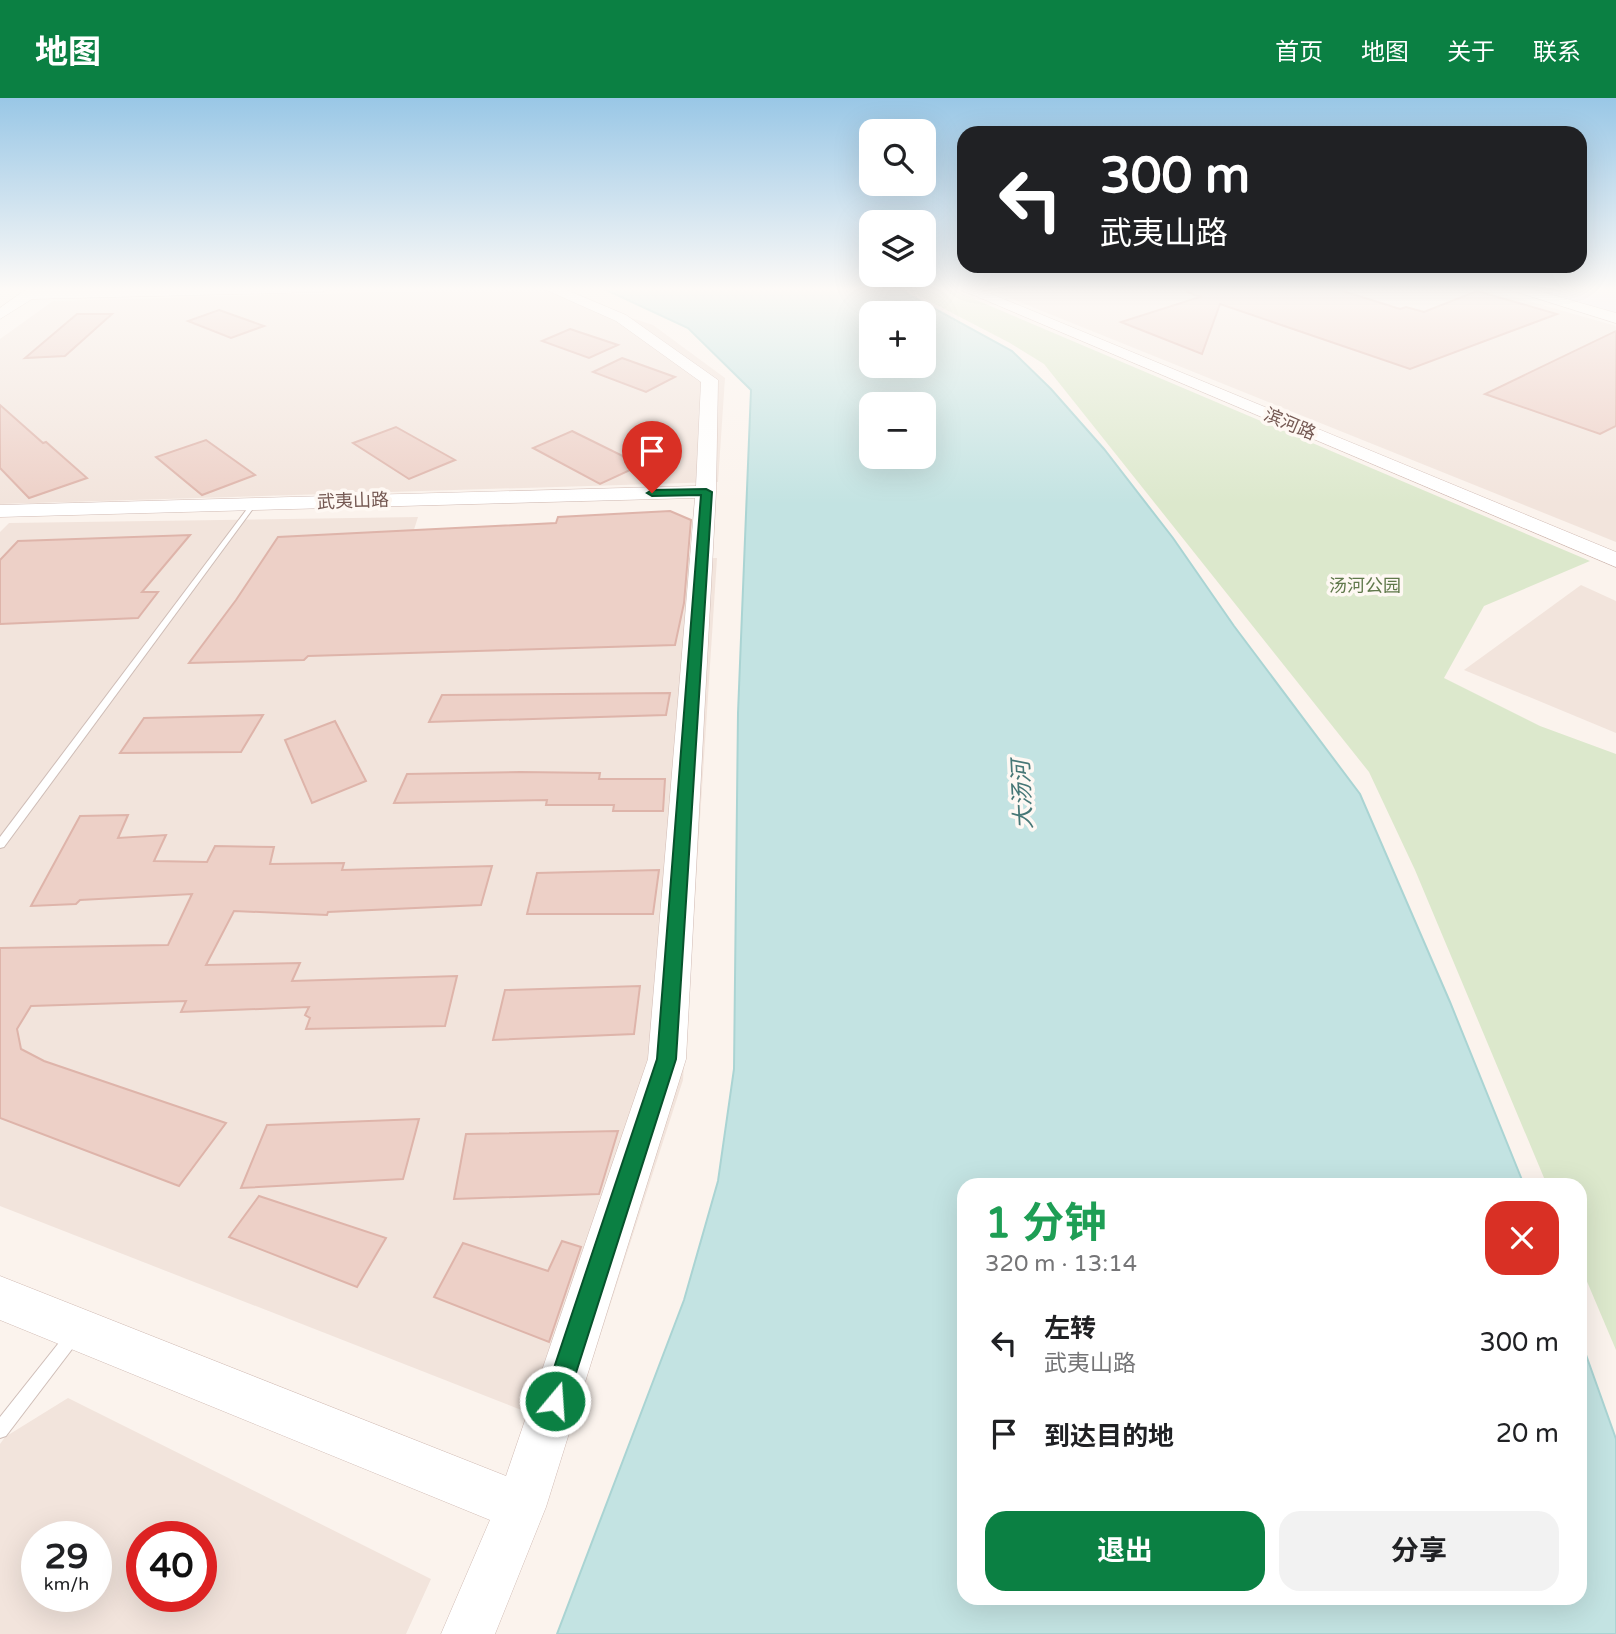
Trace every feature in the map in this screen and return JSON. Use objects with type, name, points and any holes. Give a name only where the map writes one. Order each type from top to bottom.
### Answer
[{"type":"street","points":[[468,1634],[521,1507],[667,1059],[706,492],[710,380],[681,360]]},
{"type":"street","name":"滨河路","points":[[1136,360],[1616,559]]},
{"type":"street","name":"武夷山路","points":[[0,511],[706,492]]},
{"type":"street","points":[[0,1298],[521,1507]]},
{"type":"lane","points":[[0,844],[249,510]]},
{"type":"lane","points":[[0,1430],[78,1329]]},
{"type":"shaded area","points":[[0,360],[700,360],[725,378],[718,482],[0,504]]},
{"type":"shaded area","points":[[1163,360],[1616,360],[1616,542]]},
{"type":"shaded area","points":[[418,517],[404,561],[717,558],[683,1080],[570,1429],[0,1206],[0,532],[9,523]]},
{"type":"shaded area","points":[[1581,585],[1616,601],[1616,733],[1464,670]]},
{"type":"shaded area","points":[[68,1398],[431,1579],[406,1634],[0,1634],[0,1444],[5,1437]]},
{"type":"green space","name":"汤河公园","points":[[1037,360],[1117,360],[1590,561],[1484,606],[1444,678],[1540,726],[1616,754],[1616,1350],[1587,1282],[1587,1178],[1544,1178],[1415,870],[1369,772],[1044,364]]},
{"type":"water","name":"大汤河","points":[[720,360],[859,360],[859,378],[936,378],[936,360],[1021,360],[1104,449],[1173,538],[1234,626],[1360,794],[1450,1002],[1521,1178],[957,1178],[957,1605],[1587,1605],[1587,1358],[1616,1439],[1616,1634],[557,1634],[684,1300],[718,1181],[734,1069],[738,713],[751,390]]},
{"type":"building","points":[[619,360],[627,360],[675,377],[646,392],[593,372]]},
{"type":"building","points":[[1383,360],[1435,360],[1410,369]]},
{"type":"building","points":[[1556,360],[1616,360],[1616,426],[1600,434],[1485,394]]},
{"type":"building","points":[[0,405],[87,478],[29,498],[0,468]]},
{"type":"building","points":[[396,427],[455,460],[409,479],[353,443]]},
{"type":"building","points":[[572,431],[641,465],[600,484],[533,448]]},
{"type":"building","points":[[206,440],[255,475],[202,495],[156,457]]},
{"type":"building","points":[[670,511],[691,520],[684,603],[675,645],[308,656],[304,660],[189,663],[278,537],[556,523],[558,517]]},
{"type":"building","points":[[190,535],[142,592],[158,592],[138,618],[0,624],[0,560],[18,541]]},
{"type":"building","points":[[670,693],[666,715],[429,722],[442,695]]},
{"type":"building","points":[[263,715],[241,752],[120,753],[144,718]]},
{"type":"building","points":[[335,721],[366,781],[312,803],[285,740]]},
{"type":"building","points":[[600,773],[599,779],[665,779],[663,811],[613,811],[614,805],[546,805],[547,800],[394,803],[407,774]]},
{"type":"building","points":[[128,815],[118,838],[166,835],[154,861],[207,862],[215,846],[274,847],[270,864],[344,863],[342,870],[492,866],[481,905],[328,912],[327,915],[234,911],[206,965],[300,963],[292,981],[457,976],[445,1026],[306,1029],[310,1018],[305,1015],[309,1007],[181,1012],[186,1001],[31,1006],[17,1029],[21,1049],[44,1061],[226,1123],[179,1186],[0,1118],[0,948],[168,945],[192,894],[80,900],[76,904],[31,906],[80,816]]},
{"type":"building","points":[[659,870],[653,914],[527,914],[537,873]]},
{"type":"building","points":[[640,986],[634,1034],[493,1040],[505,990]]},
{"type":"building","points":[[419,1119],[403,1179],[241,1188],[267,1125]]},
{"type":"building","points":[[618,1131],[599,1194],[454,1199],[466,1134]]},
{"type":"building","points":[[259,1196],[386,1238],[357,1287],[229,1237]]},
{"type":"building","points":[[562,1241],[581,1247],[549,1342],[434,1297],[463,1243],[548,1271]]},
{"type":"route","points":[[555,1401],[667,1059],[706,492],[652,493]]}]
